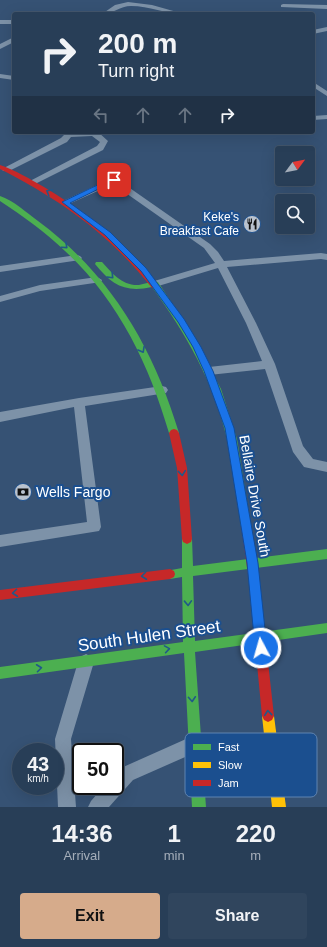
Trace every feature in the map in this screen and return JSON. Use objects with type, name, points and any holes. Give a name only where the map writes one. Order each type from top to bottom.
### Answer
[{"type":"main road","name":"Bellaire Drive South","points":[[3,168],[32,182],[66,202],[108,234],[144,269],[193,340],[208,371],[229,428],[252,563],[271,733]]},
{"type":"main road","points":[[0,177],[3,168]]},
{"type":"main road","points":[[19,185],[32,182]]},
{"type":"main road","points":[[0,198],[56,238],[97,280],[130,329],[162,390],[182,467],[186,510],[189,646],[194,733]]},
{"type":"main road","points":[[35,223],[52,228],[69,237]]},
{"type":"main road","points":[[91,256],[118,284],[135,289],[155,284]]},
{"type":"main road","points":[[0,595],[327,554]]},
{"type":"main road","name":"South Hulen Street","points":[[0,673],[327,628]]},
{"type":"main road","points":[[198,797],[199,807]]},
{"type":"main road","name":"Bellaire Drive South","points":[[278,797],[279,807]]},
{"type":"lane","points":[[109,12],[121,5],[136,4],[172,12]]},
{"type":"lane","points":[[283,6],[327,7]]},
{"type":"lane","points":[[0,22],[12,22]]},
{"type":"lane","points":[[315,32],[327,29]]},
{"type":"lane","points":[[0,47],[12,40]]},
{"type":"lane","points":[[0,76],[12,78]]},
{"type":"lane","points":[[315,87],[327,94]]},
{"type":"lane","points":[[315,118],[327,117]]},
{"type":"lane","points":[[3,168],[60,143],[69,134]]},
{"type":"lane","points":[[32,182],[100,148],[104,141],[95,134]]},
{"type":"lane","points":[[66,202],[114,180],[207,246],[221,264],[269,364],[297,448],[309,464],[327,467]]},
{"type":"lane","points":[[155,284],[221,264],[321,256],[327,257]]},
{"type":"lane","points":[[0,270],[77,258]]},
{"type":"lane","points":[[0,299],[40,288],[97,280]]},
{"type":"lane","points":[[208,371],[269,364]]},
{"type":"lane","points":[[0,417],[79,402],[162,390]]},
{"type":"lane","points":[[0,541],[94,527],[79,402]]},
{"type":"lane","points":[[67,807],[63,739],[86,662]]},
{"type":"lane","points":[[97,807],[128,774],[185,748]]},
{"type":"traffic: fast","points":[[0,198],[59,241],[94,276],[110,296],[137,339],[148,362],[167,409],[174,433]]},
{"type":"traffic: fast","points":[[99,264],[112,278],[123,285],[136,287],[155,284]]},
{"type":"traffic: fast","points":[[155,286],[179,318],[199,353],[216,389],[232,439],[246,526]]},
{"type":"traffic: fast","points":[[187,539],[189,644],[194,733]]},
{"type":"traffic: fast","points":[[170,574],[327,554]]},
{"type":"traffic: fast","points":[[0,673],[327,628]]},
{"type":"traffic: fast","points":[[198,797],[199,807]]},
{"type":"traffic: slow","points":[[268,716],[270,733]]},
{"type":"traffic: slow","points":[[278,797],[279,807]]},
{"type":"traffic: jam","points":[[0,167],[41,188],[88,219],[117,244],[155,286]]},
{"type":"traffic: jam","points":[[174,433],[182,468],[187,539]]},
{"type":"traffic: jam","points":[[246,526],[254,581],[268,716]]},
{"type":"traffic: jam","points":[[0,595],[170,574]]},
{"type":"place","name":"Keke's Breakfast Cafe","points":[[252,224]]},
{"type":"place","name":"Wells Fargo","points":[[23,492]]},
{"type":"route","points":[[114,180],[66,202],[108,234],[144,269],[181,321],[197,347],[208,371],[229,428],[252,563],[261,648]]}]
